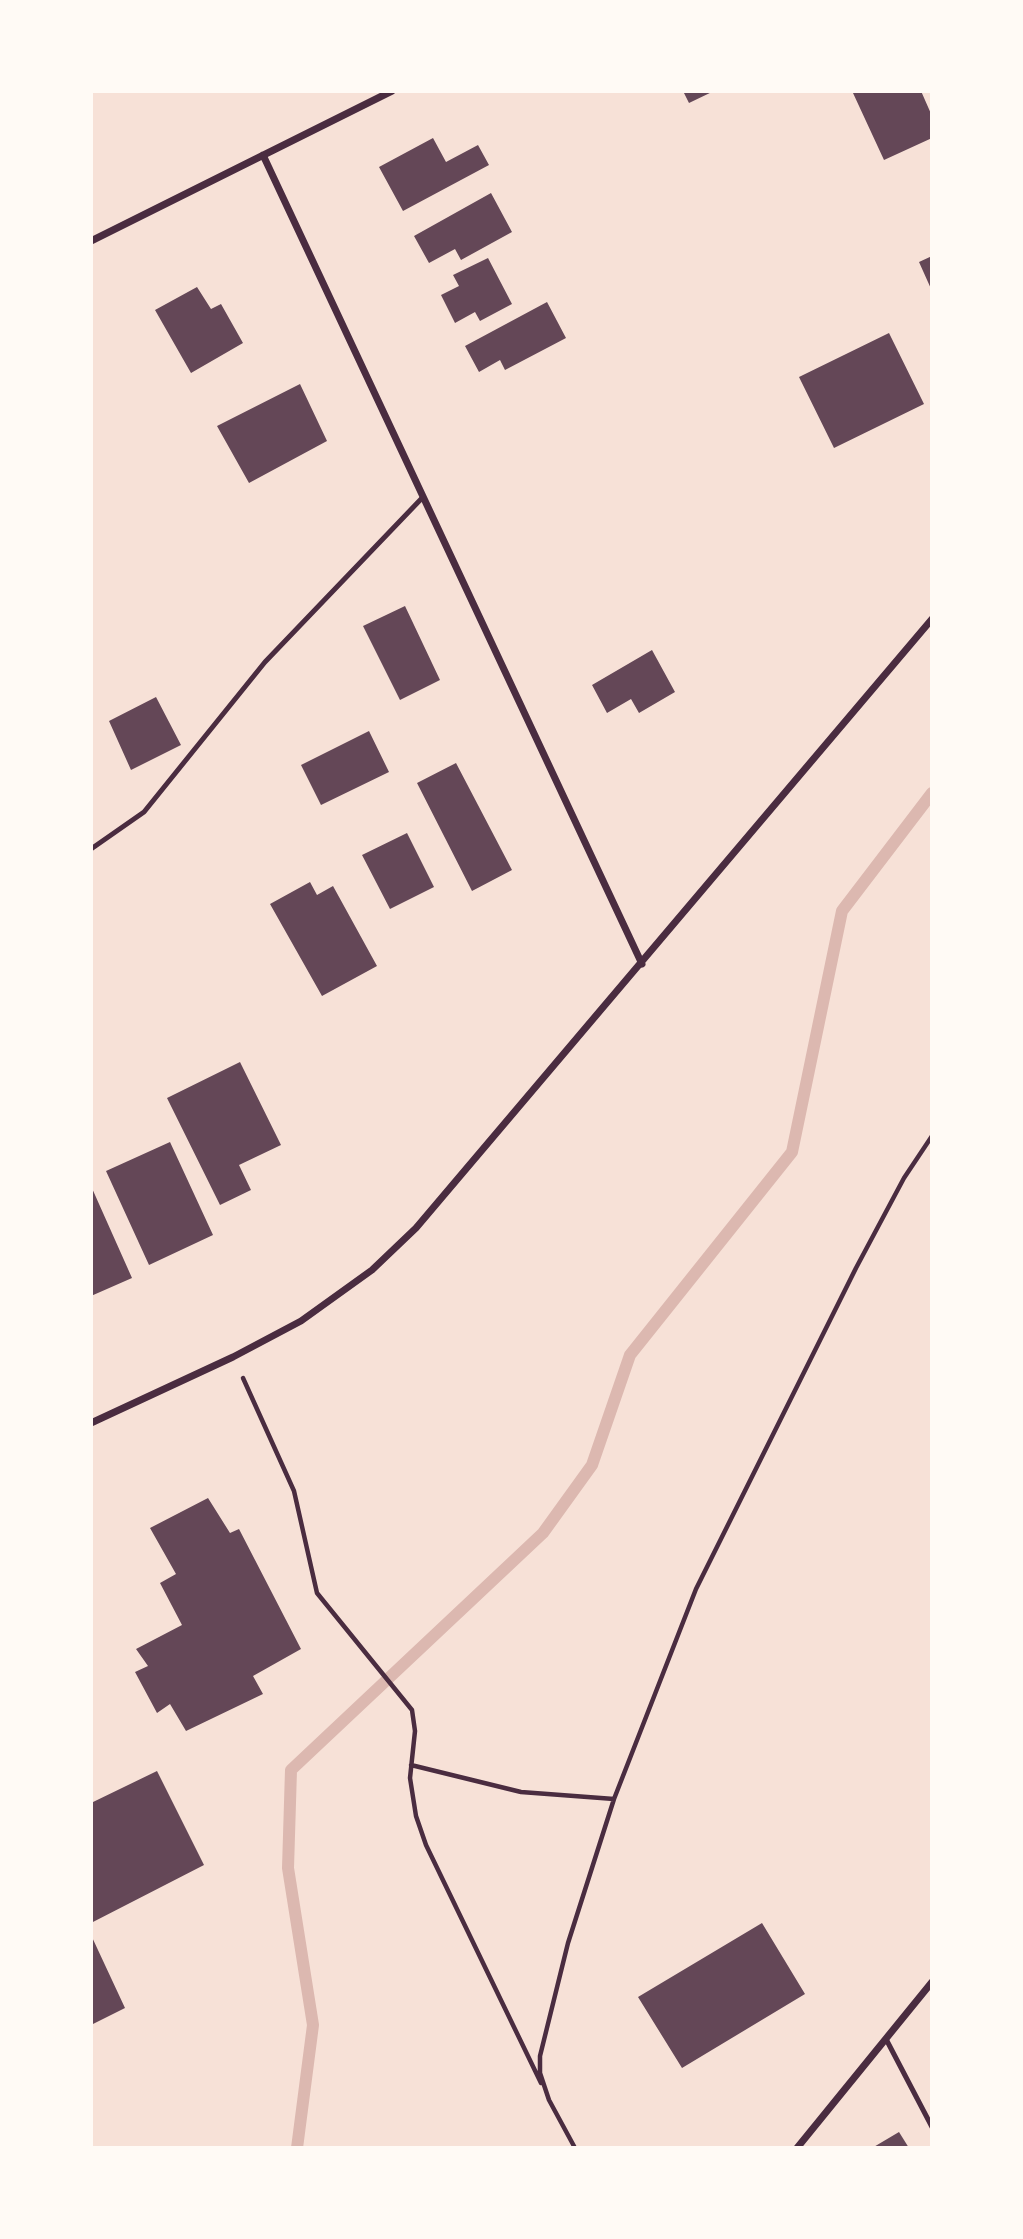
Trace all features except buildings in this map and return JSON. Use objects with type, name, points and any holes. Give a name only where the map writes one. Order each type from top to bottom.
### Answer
[{"type":"street","points":[[91,241],[392,91]]},
{"type":"street","points":[[263,155],[642,964]]},
{"type":"street","points":[[91,1423],[233,1357],[335,1299],[416,1228],[932,619]]},
{"type":"street","points":[[797,2148],[932,1982]]},
{"type":"lane","points":[[91,849],[144,813],[265,662],[423,497]]},
{"type":"lane","points":[[886,2039],[932,2127]]},
{"type":"path","points":[[549,2100],[541,2073],[545,2027],[614,1800],[696,1589],[856,1268],[904,1178],[932,1136]]},
{"type":"path","points":[[233,1357],[294,1491],[317,1593],[332,1616],[412,1710],[415,1731],[411,1793],[426,1845],[549,2100],[575,2148]]},
{"type":"path","points":[[411,1765],[521,1791],[614,1800]]},
{"type":"waterway","points":[[297,2148],[313,2025],[288,1868],[291,1770],[543,1533],[592,1465],[630,1355],[792,1152],[842,911],[932,793]]}]
